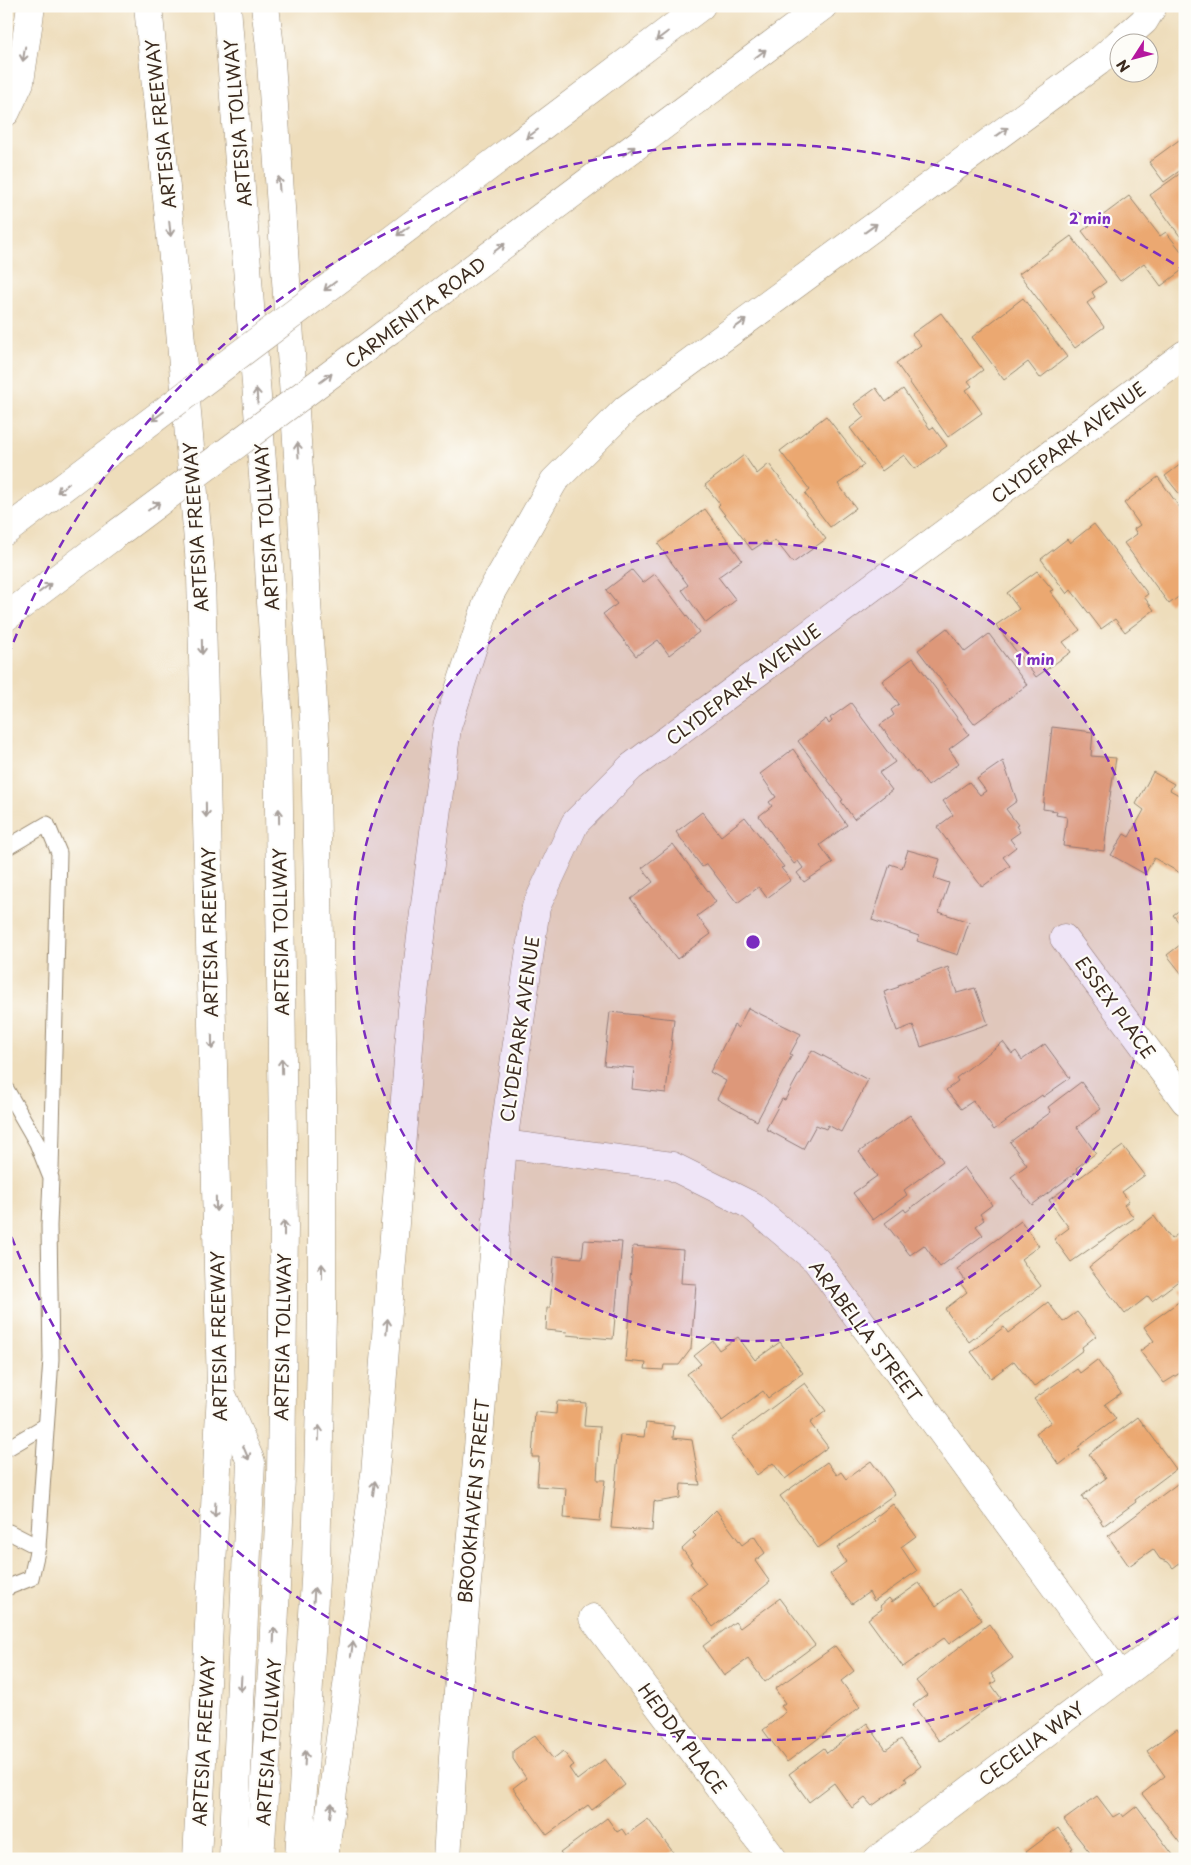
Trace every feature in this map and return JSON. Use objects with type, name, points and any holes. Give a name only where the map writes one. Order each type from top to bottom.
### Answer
[{"type":"main road","points":[[6,112],[20,82],[31,6]]},
{"type":"main road","name":"ARTESIA FREEWAY","points":[[148,6],[179,318],[201,576],[221,1391],[197,1859]]},
{"type":"main road","name":"ARTESIA TOLLWAY","points":[[227,6],[266,514],[278,725],[284,1227],[281,1477],[273,1653],[260,1859]]},
{"type":"main road","points":[[265,6],[270,47],[300,476],[315,740],[322,1081],[322,1317],[316,1552],[299,1859]]},
{"type":"main road","points":[[6,530],[701,6]]},
{"type":"main road","name":"CARMENITA ROAD","points":[[6,617],[823,6]]},
{"type":"main road","points":[[1132,32],[1144,22],[1153,6]]},
{"type":"main road","points":[[324,1859],[375,1474],[412,1010],[448,727],[490,594],[554,481],[626,408],[1108,53]]},
{"type":"main road","name":"CLYDEPARK AVENUE","points":[[503,1144],[536,907],[575,823],[631,767],[1185,354]]},
{"type":"main road","name":"ESSEX PLACE","points":[[1064,938],[1185,1101]]},
{"type":"main road","name":"ARABELLA STREET","points":[[503,1144],[672,1166],[752,1206],[816,1260],[1120,1676]]},
{"type":"main road","name":"BROOKHAVEN STREET","points":[[447,1859],[454,1741],[503,1144]]},
{"type":"main road","name":"ARTESIA TOLLWAY","points":[[221,1391],[250,1462],[233,1859]]},
{"type":"main road","name":"HEDDA PLACE","points":[[593,1618],[773,1859]]},
{"type":"main road","name":"CECELIA WAY","points":[[878,1859],[1185,1628]]},
{"type":"lane","points":[[6,848],[47,824],[59,853],[49,1226],[51,1359],[38,1548],[30,1578],[6,1588]]},
{"type":"lane","points":[[6,1089],[37,1143],[50,1178]]},
{"type":"lane","points":[[6,1449],[45,1426]]},
{"type":"lane","points":[[6,1533],[9,1532],[38,1548]]},
{"type":"building","points":[[1179,140],[1185,149],[1185,152],[1179,156],[1185,167],[1164,182],[1149,162]]},
{"type":"building","points":[[1185,170],[1185,243],[1150,195]]},
{"type":"building","points":[[1129,196],[1160,236],[1166,232],[1185,256],[1185,268],[1161,286],[1144,263],[1120,281],[1082,231]]},
{"type":"building","points":[[1071,236],[1106,282],[1092,292],[1095,297],[1087,303],[1104,327],[1075,348],[1019,274]]},
{"type":"building","points":[[1023,298],[1067,357],[1040,378],[1028,362],[1004,380],[972,337]]},
{"type":"building","points":[[941,313],[983,370],[968,381],[972,386],[966,390],[982,413],[948,437],[896,363],[921,345],[912,334]]},
{"type":"building","points":[[876,388],[886,402],[903,389],[930,429],[933,427],[947,446],[915,469],[904,455],[882,471],[850,428],[864,417],[854,404]]},
{"type":"building","points":[[826,416],[864,465],[838,484],[856,508],[830,527],[805,494],[810,490],[780,451]]},
{"type":"building","points":[[744,455],[757,474],[769,464],[826,539],[793,563],[775,540],[769,545],[766,541],[752,550],[718,506],[720,504],[705,485]]},
{"type":"building","points":[[1185,461],[1185,501],[1165,476]]},
{"type":"building","points":[[1158,477],[1185,515],[1185,592],[1169,604],[1124,543],[1137,534],[1134,529],[1140,525],[1124,503]]},
{"type":"building","points":[[705,509],[742,560],[718,577],[736,600],[706,623],[682,590],[688,585],[658,544]]},
{"type":"building","points":[[1094,524],[1148,594],[1144,597],[1154,610],[1125,632],[1115,619],[1101,629],[1071,590],[1067,594],[1041,559],[1067,539],[1070,543]]},
{"type":"building","points":[[632,570],[643,583],[655,574],[699,632],[669,655],[658,640],[636,656],[603,614],[617,604],[606,590]]},
{"type":"building","points":[[1037,571],[1053,590],[1050,591],[1080,630],[1063,642],[1071,652],[1036,677],[996,625],[1019,609],[1007,593]]},
{"type":"building","points":[[947,628],[965,652],[989,634],[1027,685],[974,724],[918,650]]},
{"type":"building","points":[[913,658],[969,734],[949,749],[959,763],[928,786],[880,725],[894,715],[891,710],[899,704],[882,681]]},
{"type":"building","points":[[851,703],[895,762],[879,773],[892,790],[854,819],[841,801],[843,800],[798,741],[826,719],[829,724],[832,721],[830,718]]},
{"type":"building","points":[[1052,727],[1093,732],[1091,756],[1116,758],[1107,816],[1104,851],[1063,846],[1067,817],[1056,815],[1057,811],[1043,809]]},
{"type":"building","points":[[793,749],[847,825],[820,845],[833,863],[804,882],[797,873],[803,868],[798,861],[794,864],[759,816],[772,806],[769,802],[776,797],[760,774]]},
{"type":"building","points":[[1003,761],[1017,801],[1006,809],[1018,825],[1016,826],[1020,832],[1010,839],[1016,847],[1003,857],[1010,866],[982,887],[937,827],[953,815],[943,801],[969,782],[980,795],[986,791],[977,779]]},
{"type":"building","points":[[1153,772],[1174,784],[1170,790],[1184,798],[1181,803],[1185,805],[1185,864],[1180,873],[1154,858],[1145,874],[1111,855],[1124,834],[1129,837],[1144,810],[1136,804]]},
{"type":"building","points":[[702,812],[721,836],[745,817],[784,867],[781,868],[791,880],[767,898],[759,887],[737,903],[707,864],[702,867],[676,832]]},
{"type":"building","points":[[673,844],[716,902],[697,916],[711,934],[677,959],[631,899],[653,882],[642,868]]},
{"type":"building","points":[[908,850],[940,859],[934,878],[949,883],[939,912],[969,922],[958,955],[917,941],[919,936],[872,920],[890,864],[902,868]]},
{"type":"building","points":[[1185,906],[1185,930],[1173,915]]},
{"type":"building","points":[[1185,941],[1185,978],[1167,955]]},
{"type":"building","points":[[948,967],[957,993],[975,988],[988,1024],[921,1047],[913,1025],[897,1031],[884,992]]},
{"type":"building","points":[[748,1008],[801,1034],[757,1121],[717,1099],[726,1081],[710,1072],[734,1025],[738,1028]]},
{"type":"building","points":[[610,1012],[674,1019],[666,1093],[632,1089],[634,1068],[604,1065]]},
{"type":"building","points":[[1003,1042],[1012,1054],[1016,1051],[1022,1060],[1045,1044],[1070,1078],[1043,1097],[1042,1095],[994,1130],[973,1101],[961,1109],[946,1090],[958,1081],[956,1078]]},
{"type":"building","points":[[812,1050],[868,1080],[841,1132],[828,1125],[826,1129],[816,1125],[803,1149],[766,1129],[782,1099],[785,1100]]},
{"type":"building","points":[[1081,1082],[1101,1109],[1077,1127],[1096,1153],[1076,1168],[1078,1171],[1032,1205],[1011,1177],[1027,1165],[1010,1142],[1051,1112],[1048,1107]]},
{"type":"building","points":[[910,1115],[943,1161],[904,1190],[907,1195],[873,1220],[853,1193],[877,1176],[859,1152]]},
{"type":"building","points":[[1123,1146],[1145,1175],[1122,1192],[1129,1201],[1124,1205],[1134,1218],[1071,1262],[1054,1239],[1069,1228],[1049,1200]]},
{"type":"building","points":[[964,1167],[992,1205],[980,1214],[984,1220],[976,1226],[983,1235],[940,1267],[924,1245],[910,1255],[885,1223],[904,1209],[906,1212]]},
{"type":"building","points":[[1154,1216],[1171,1239],[1185,1229],[1185,1276],[1152,1301],[1148,1296],[1125,1314],[1089,1267]]},
{"type":"building","points":[[1021,1221],[1039,1246],[1021,1259],[1041,1286],[969,1342],[945,1309],[967,1292],[960,1283],[965,1280],[957,1269]]},
{"type":"building","points":[[584,1240],[622,1242],[613,1339],[566,1335],[567,1332],[546,1330],[547,1308],[550,1308],[554,1256],[582,1258]]},
{"type":"building","points":[[633,1246],[683,1250],[681,1283],[696,1284],[691,1349],[679,1365],[664,1365],[663,1370],[645,1369],[646,1363],[625,1361]]},
{"type":"building","points":[[1185,1287],[1185,1370],[1164,1383],[1140,1351],[1154,1341],[1144,1327],[1184,1298],[1179,1291]]},
{"type":"building","points":[[1048,1302],[1063,1322],[1077,1312],[1096,1336],[1082,1347],[1083,1350],[1034,1387],[1014,1361],[991,1378],[971,1352],[1004,1327],[1008,1333]]},
{"type":"building","points":[[738,1337],[755,1360],[780,1342],[803,1373],[768,1398],[763,1391],[722,1421],[687,1374],[701,1364],[694,1356],[713,1341],[719,1350]]},
{"type":"building","points":[[1097,1360],[1121,1393],[1105,1404],[1116,1419],[1078,1447],[1080,1449],[1059,1465],[1036,1433],[1051,1422],[1034,1399],[1077,1369],[1080,1373]]},
{"type":"building","points":[[805,1383],[826,1411],[810,1423],[828,1447],[785,1479],[773,1463],[757,1475],[731,1438]]},
{"type":"building","points":[[557,1401],[586,1403],[584,1426],[600,1427],[597,1480],[605,1480],[600,1521],[564,1518],[566,1488],[537,1486],[539,1457],[532,1457],[535,1412],[556,1414]]},
{"type":"building","points":[[1138,1417],[1176,1469],[1103,1526],[1100,1521],[1102,1520],[1082,1496],[1106,1478],[1089,1454]]},
{"type":"building","points":[[646,1423],[674,1426],[673,1438],[692,1440],[700,1485],[681,1484],[680,1498],[654,1501],[652,1531],[611,1528],[620,1435],[644,1437]]},
{"type":"building","points":[[871,1461],[895,1494],[818,1548],[780,1496],[827,1462],[837,1475],[841,1472],[846,1479]]},
{"type":"building","points":[[1181,1481],[1185,1486],[1185,1559],[1173,1568],[1168,1562],[1160,1559],[1153,1549],[1129,1566],[1108,1536]]},
{"type":"building","points":[[893,1504],[916,1536],[901,1547],[917,1571],[874,1601],[869,1592],[852,1604],[830,1574],[846,1562],[837,1548],[875,1521],[873,1519]]},
{"type":"building","points":[[716,1510],[742,1545],[754,1536],[765,1553],[755,1561],[770,1582],[713,1627],[690,1596],[706,1584],[682,1549],[696,1536],[693,1533]]},
{"type":"building","points":[[919,1583],[936,1606],[959,1589],[982,1620],[949,1644],[944,1638],[903,1667],[868,1619],[882,1609],[880,1606],[889,1598],[892,1602]]},
{"type":"building","points":[[780,1598],[815,1645],[765,1682],[748,1659],[724,1676],[703,1646],[735,1622],[740,1628]]},
{"type":"building","points":[[989,1624],[1013,1658],[991,1674],[996,1681],[991,1684],[1001,1698],[939,1741],[913,1705],[927,1695],[916,1681]]},
{"type":"building","points":[[835,1646],[854,1671],[841,1681],[860,1707],[787,1762],[763,1730],[786,1712],[781,1706],[785,1703],[775,1689]]},
{"type":"building","points":[[867,1723],[886,1750],[901,1739],[921,1766],[905,1778],[907,1781],[872,1806],[865,1798],[852,1808],[834,1783],[809,1802],[789,1774],[824,1748],[827,1753]]},
{"type":"building","points":[[1177,1729],[1185,1740],[1185,1839],[1180,1843],[1142,1794],[1165,1776],[1147,1751]]},
{"type":"building","points":[[535,1735],[553,1759],[563,1751],[574,1765],[569,1768],[577,1780],[605,1759],[625,1785],[592,1810],[588,1805],[547,1835],[513,1788],[526,1778],[513,1759],[513,1751]]},
{"type":"building","points":[[1097,1796],[1113,1817],[1120,1813],[1123,1817],[1137,1806],[1176,1859],[1095,1859],[1064,1820]]},
{"type":"building","points":[[607,1818],[617,1832],[622,1829],[626,1835],[648,1819],[673,1852],[664,1859],[565,1859],[560,1853]]},
{"type":"building","points":[[1058,1828],[1073,1848],[1071,1849],[1078,1859],[1032,1859],[1026,1852]]}]
